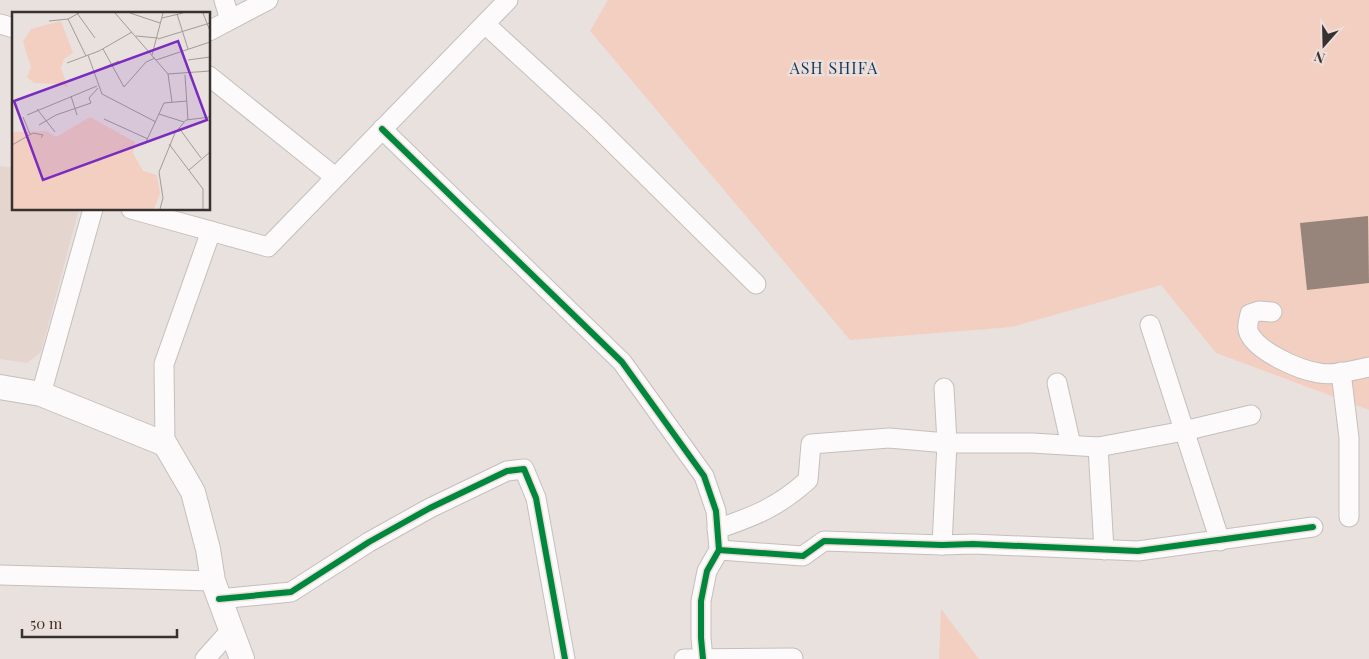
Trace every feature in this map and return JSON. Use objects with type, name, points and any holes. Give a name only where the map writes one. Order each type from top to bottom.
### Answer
[{"type":"street","points":[[224,0],[230,20]]},
{"type":"street","points":[[210,30],[268,0]]},
{"type":"street","points":[[136,210],[268,247],[508,0]]},
{"type":"street","points":[[485,24],[593,123],[756,284]]},
{"type":"street","points":[[210,77],[335,177]]},
{"type":"street","points":[[382,129],[622,362],[704,476],[716,511],[719,550],[708,571],[700,601],[703,658]]},
{"type":"street","points":[[41,394],[92,210]]},
{"type":"street","points":[[211,231],[164,364],[165,444],[193,492],[208,549],[216,590],[242,659]]},
{"type":"street","points":[[1272,312],[1259,311],[1250,314],[1248,324],[1249,333],[1269,352],[1299,368],[1320,374],[1369,367]]},
{"type":"street","points":[[1150,325],[1220,541]]},
{"type":"street","points":[[1341,372],[1349,438],[1349,517]]},
{"type":"street","points":[[1057,384],[1071,446]]},
{"type":"street","points":[[0,386],[41,394],[165,444]]},
{"type":"street","points":[[942,545],[947,443],[944,388]]},
{"type":"street","points":[[717,529],[758,514],[790,496],[808,480],[811,444],[889,438],[947,443],[1032,443],[1098,447],[1184,431],[1251,415]]},
{"type":"street","points":[[1098,447],[1104,550]]},
{"type":"street","points":[[0,575],[216,590],[291,592],[369,542],[430,508],[507,472],[524,469],[536,498],[565,659]]},
{"type":"street","points":[[719,550],[803,556],[824,540],[1138,551],[1314,527]]},
{"type":"street","points":[[205,659],[231,630]]},
{"type":"street","points":[[684,659],[793,658]]},
{"type":"shaded area","points":[[608,0],[1369,0],[1369,410],[1216,353],[1161,285],[1012,327],[850,340],[590,31]]},
{"type":"shaded area","points":[[0,166],[12,168],[12,210],[79,210],[41,352],[27,363],[0,359]]},
{"type":"shaded area","points":[[941,609],[979,659],[939,659]]},
{"type":"building","points":[[1368,216],[1369,283],[1307,290],[1300,223]]},
{"type":"cycle path","points":[[382,129],[622,362],[704,476],[716,511],[719,550],[707,571],[701,601],[703,659]]},
{"type":"cycle path","points":[[219,599],[291,592],[369,542],[430,508],[507,471],[524,469],[536,498],[565,659]]},
{"type":"cycle path","points":[[719,550],[803,556],[824,541],[942,545],[973,544],[1138,551],[1313,527]]},
{"type":"district","name":"ASH SHIFA","points":[[834,67]]}]
